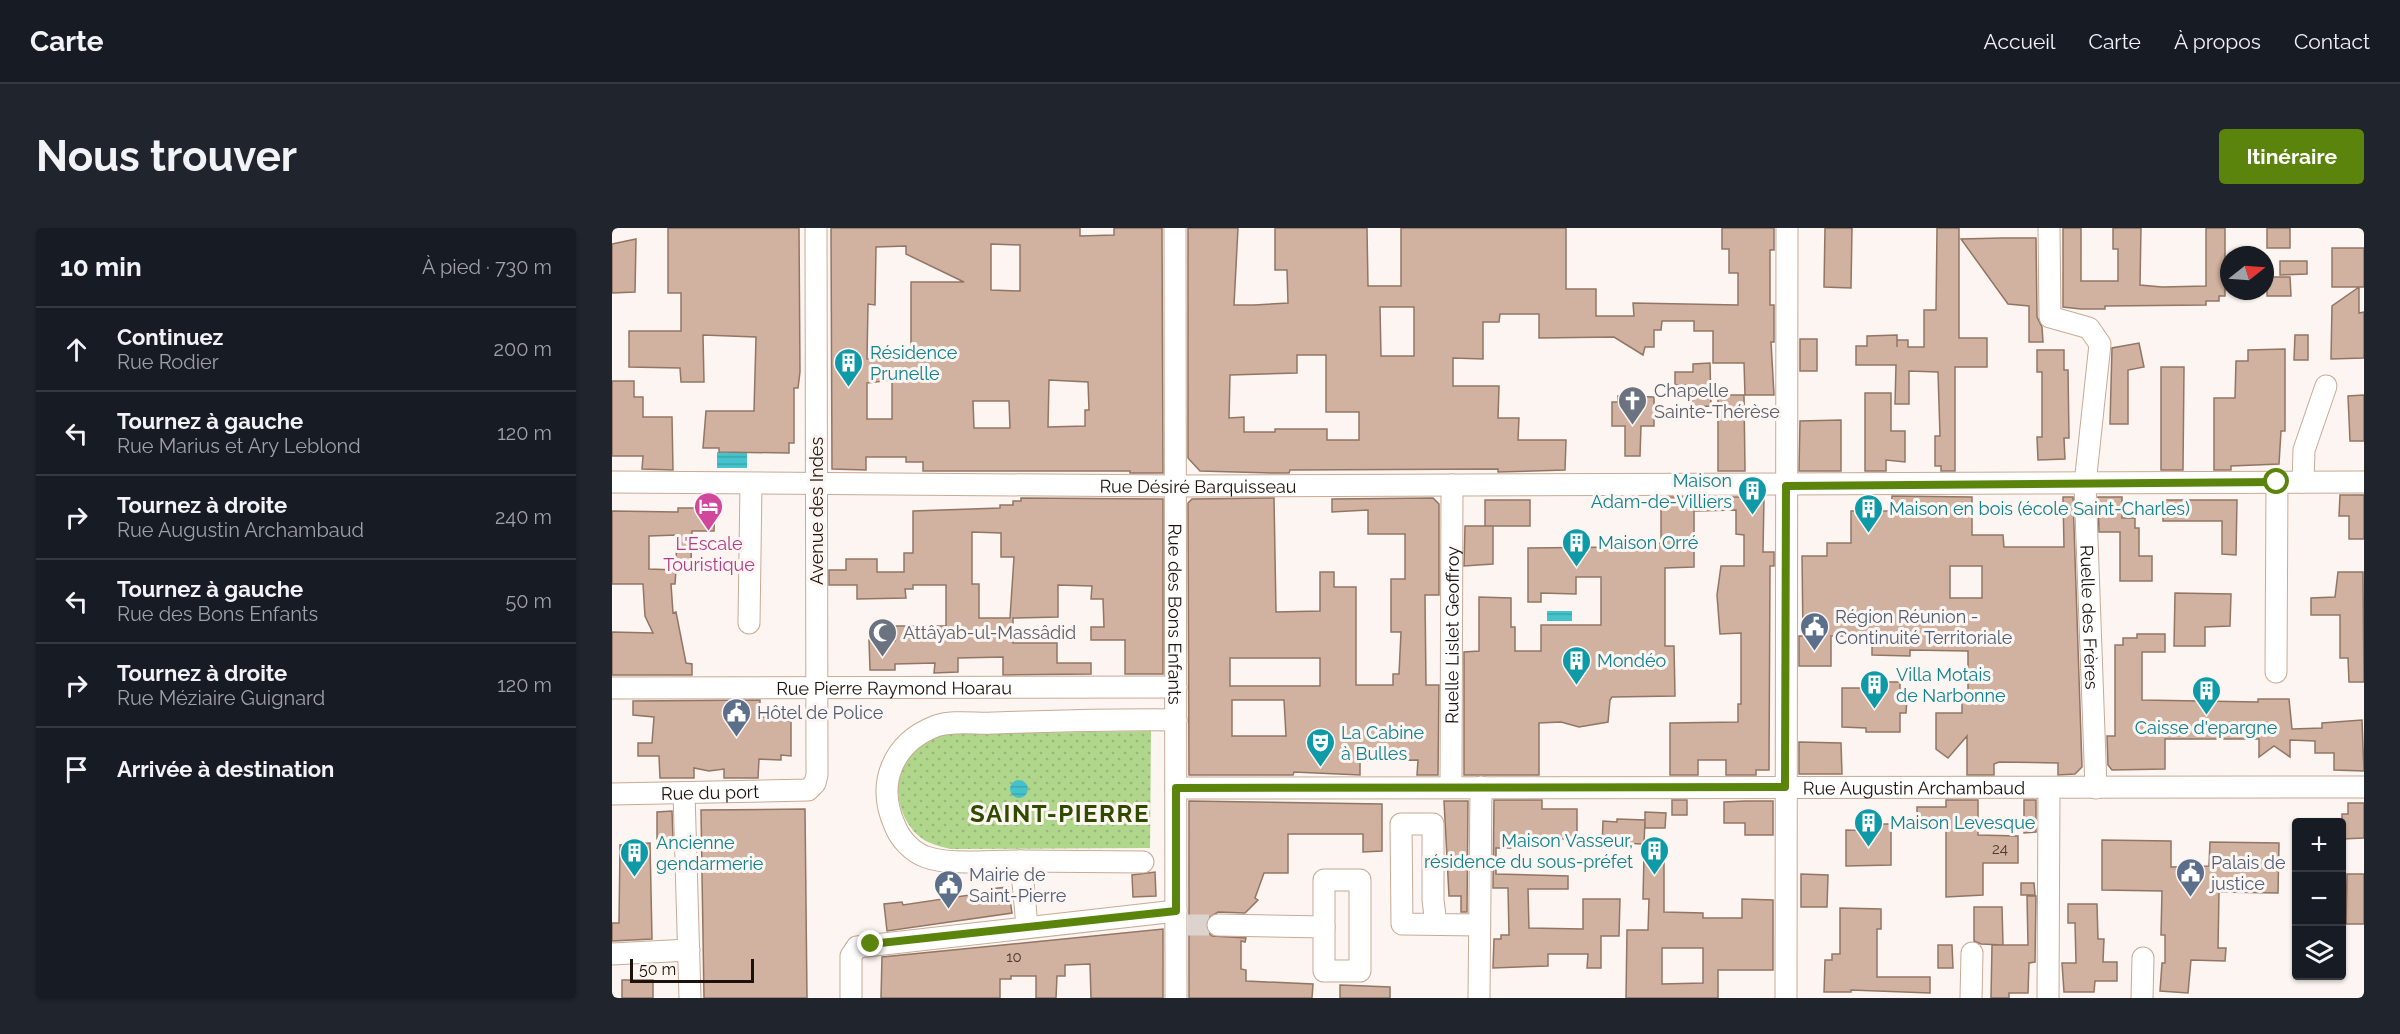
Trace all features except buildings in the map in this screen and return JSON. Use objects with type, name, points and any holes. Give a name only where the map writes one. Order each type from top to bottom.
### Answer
[{"type":"street","name":"Avenue des Indes","points":[[808,790],[815,783],[817,775],[816,228]]},
{"type":"street","name":"Rue des Bons Enfants","points":[[1175,228],[1176,788],[1180,920],[1176,998]]},
{"type":"street","points":[[1786,228],[1786,998]]},
{"type":"street","name":"Ruelle des Frères","points":[[2049,228],[2050,317],[2089,328],[2095,333],[2100,344],[2085,484],[2096,788]]},
{"type":"street","points":[[2303,482],[2304,450],[2326,386]]},
{"type":"street","name":"Rue Désiré Barquisseau","points":[[612,482],[1175,486],[2364,483]]},
{"type":"street","points":[[2276,672],[2277,482]]},
{"type":"street","points":[[748,623],[751,484]]},
{"type":"street","name":"Ruelle Lislet Geoffroy","points":[[1451,787],[1452,485]]},
{"type":"street","name":"Rue Pierre Raymond Hoarau","points":[[612,688],[1176,687]]},
{"type":"street","points":[[1143,862],[942,860],[926,857],[911,849],[897,831],[888,811],[886,792],[894,763],[909,742],[939,725],[1092,719],[1176,720]]},
{"type":"street","points":[[1479,998],[1481,787]]},
{"type":"street","name":"Rue Augustin Archambaud","points":[[1176,788],[2364,788]]},
{"type":"street","points":[[2048,998],[2049,788]]},
{"type":"street","name":"Rue du port","points":[[612,794],[808,790]]},
{"type":"street","points":[[684,793],[690,998]]},
{"type":"street","points":[[1437,924],[1432,900],[1433,824],[1401,824],[1402,924],[1479,925]]},
{"type":"street","points":[[1021,861],[1027,926]]},
{"type":"street","points":[[851,998],[853,951],[871,944],[1027,926],[1180,920]]},
{"type":"street","points":[[1218,926],[1324,927]]},
{"type":"street","points":[[612,954],[689,950]]},
{"type":"street","points":[[1971,998],[1972,953]]},
{"type":"street","points":[[2142,998],[2143,958]]},
{"type":"green space","points":[[1151,731],[1150,848],[950,849],[930,843],[919,836],[911,827],[900,806],[898,783],[906,762],[922,745],[943,734]]},
{"type":"water","points":[[717,452],[747,453],[747,468],[717,468]]},
{"type":"water","points":[[1547,611],[1572,611],[1572,621],[1547,621]]},
{"type":"water","points":[[1019,780],[1025,783],[1028,789],[1025,795],[1019,798],[1013,795],[1010,789],[1013,783]]},
{"type":"tunnel","points":[[1188,925],[1218,925]]},
{"type":"place","name":"Résidence Prunelle","points":[[849,388]]},
{"type":"place","name":"Chapelle Sainte-Thérèse","points":[[1633,426]]},
{"type":"place","name":"Maison Adam-de-Villiers","points":[[1753,516]]},
{"type":"place","name":"L'Escale Touristique","points":[[709,532]]},
{"type":"place","name":"Maison en bois (école Saint-Charles)","points":[[1868,534]]},
{"type":"place","name":"Maison Orré","points":[[1577,568]]},
{"type":"place","name":"Région Réunion - Continuité Territoriale","points":[[1814,652]]},
{"type":"place","name":"Attâyab-ul-Massâdid","points":[[882,658]]},
{"type":"place","name":"Mondéo","points":[[1576,686]]},
{"type":"place","name":"Villa Motais de Narbonne","points":[[1875,710]]},
{"type":"place","name":"Caisse d'epargne","points":[[2206,716]]},
{"type":"place","name":"Hôtel de Police","points":[[736,738]]},
{"type":"place","name":"La Cabine à Bulles","points":[[1320,768]]},
{"type":"place","name":"Maison Levesque","points":[[1869,848]]},
{"type":"place","name":"Maison Vasseur, résidence du sous-préfet","points":[[1654,876]]},
{"type":"place","name":"Ancienne gendarmerie","points":[[635,878]]},
{"type":"place","name":"Palais de justice","points":[[2190,898]]},
{"type":"place","name":"Mairie de Saint-Pierre","points":[[948,910]]},
{"type":"district","name":"SAINT-PIERRE","points":[[1060,813]]},
{"type":"route","points":[[871,944],[1176,911],[1176,788],[1785,787],[1786,486],[2277,482]]}]
